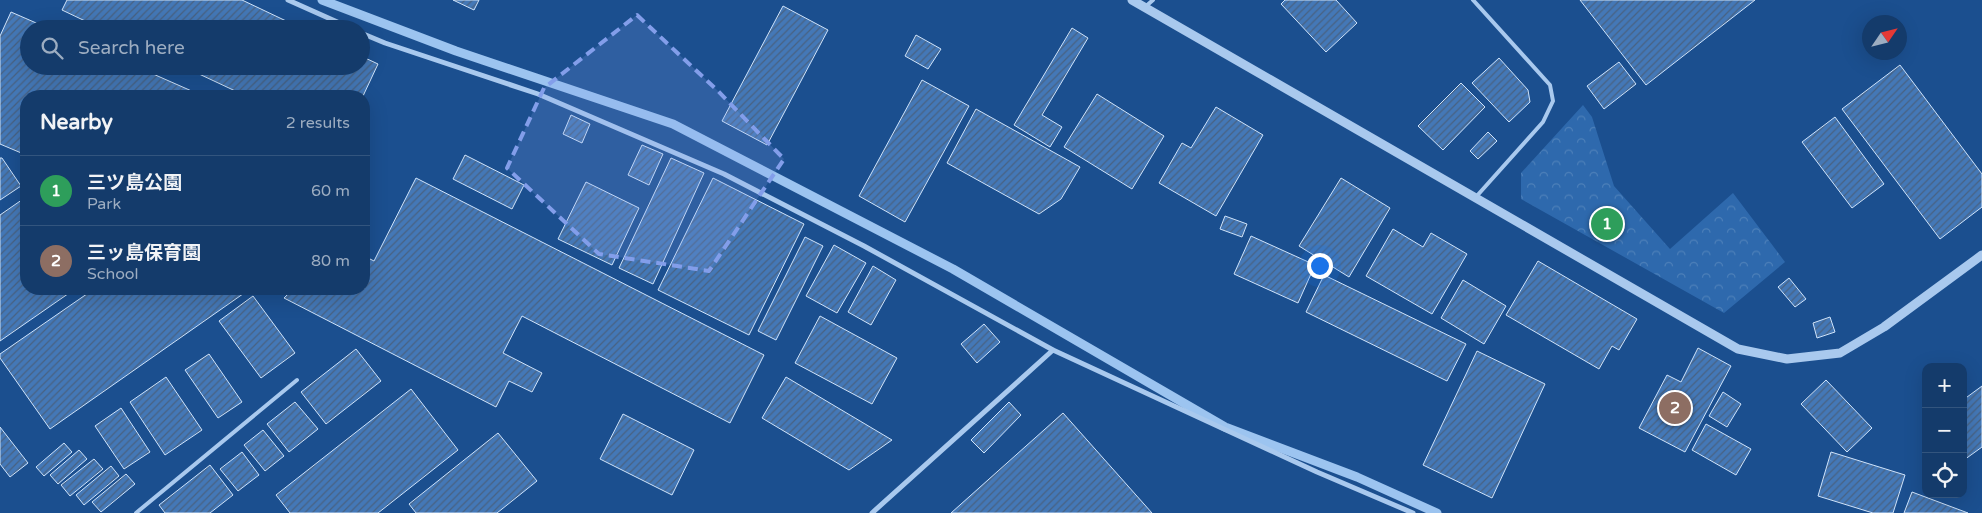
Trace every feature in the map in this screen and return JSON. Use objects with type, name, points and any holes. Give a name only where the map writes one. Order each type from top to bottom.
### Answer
[{"type":"street","points":[[288,0],[333,20]]},
{"type":"street","points":[[1132,0],[1738,349],[1787,359],[1840,353],[1884,327],[1982,255]]},
{"type":"street","points":[[370,36],[538,94],[724,174],[864,246],[1053,350],[1317,472],[1413,513]]},
{"type":"street","points":[[872,513],[1053,350]]},
{"type":"lane","points":[[1145,7],[1153,0]]},
{"type":"lane","points":[[1473,0],[1550,85],[1553,101],[1543,122],[1475,198]]},
{"type":"lane","points":[[136,513],[297,380]]},
{"type":"highlighted area","points":[[637,15],[718,91],[784,159],[709,271],[599,254],[507,168],[544,88]]},
{"type":"green space","points":[[1583,105],[1592,117],[1614,186],[1670,249],[1733,193],[1785,262],[1724,313],[1521,199],[1521,173]]},
{"type":"building","points":[[67,0],[242,0],[284,20],[83,20],[62,10]]},
{"type":"building","points":[[453,0],[479,0],[474,10]]},
{"type":"building","points":[[1285,0],[1336,0],[1357,23],[1326,52],[1281,4]]},
{"type":"building","points":[[1580,0],[1755,0],[1646,85]]},
{"type":"building","points":[[783,6],[828,30],[767,145],[722,121]]},
{"type":"building","points":[[11,12],[29,20],[20,20],[20,75],[155,75],[189,90],[20,90],[20,152],[0,144],[0,36]]},
{"type":"building","points":[[1072,28],[1088,38],[1042,115],[1062,127],[1050,147],[1014,125]]},
{"type":"building","points":[[916,35],[941,49],[928,69],[905,56]]},
{"type":"building","points":[[1499,58],[1528,90],[1530,102],[1509,122],[1472,83]]},
{"type":"building","points":[[370,60],[378,64],[366,90],[233,90],[201,75],[370,75]]},
{"type":"building","points":[[1619,62],[1636,84],[1604,109],[1587,86]]},
{"type":"building","points":[[1900,65],[1982,174],[1982,207],[1940,239],[1842,109]]},
{"type":"building","points":[[922,80],[969,106],[905,222],[859,196]]},
{"type":"building","points":[[1461,83],[1485,107],[1443,150],[1418,126]]},
{"type":"building","points":[[1097,94],[1164,136],[1132,189],[1064,147]]},
{"type":"building","points":[[1216,107],[1263,135],[1216,216],[1159,183],[1182,143],[1191,148]]},
{"type":"building","points":[[976,109],[1080,167],[1061,199],[1039,214],[947,163]]},
{"type":"building","points":[[571,115],[590,124],[582,143],[563,134]]},
{"type":"building","points":[[1835,117],[1884,184],[1852,208],[1802,142]]},
{"type":"building","points":[[1488,132],[1497,141],[1478,159],[1470,151]]},
{"type":"building","points":[[642,145],[663,154],[649,185],[628,175]]},
{"type":"building","points":[[465,155],[524,185],[512,209],[453,179]]},
{"type":"building","points":[[0,158],[2,158],[20,187],[0,200]]},
{"type":"building","points":[[671,158],[704,173],[653,284],[619,268]]},
{"type":"building","points":[[416,178],[764,355],[730,423],[522,316],[503,353],[542,373],[532,392],[509,381],[496,407],[284,298],[287,295],[370,295],[370,259],[374,261]]},
{"type":"building","points":[[713,178],[804,224],[749,335],[658,290]]},
{"type":"building","points":[[1341,178],[1390,208],[1349,277],[1299,246]]},
{"type":"building","points":[[586,182],[639,208],[612,265],[558,239]]},
{"type":"building","points":[[20,201],[20,295],[66,295],[0,341],[0,215]]},
{"type":"building","points":[[1225,216],[1247,224],[1242,237],[1220,229]]},
{"type":"building","points":[[1393,229],[1423,247],[1431,233],[1467,254],[1432,314],[1366,276]]},
{"type":"building","points":[[1251,236],[1315,265],[1298,303],[1234,274]]},
{"type":"building","points":[[805,237],[823,246],[776,340],[758,331]]},
{"type":"building","points":[[834,245],[866,263],[837,313],[806,296]]},
{"type":"building","points":[[1538,261],[1637,319],[1619,350],[1612,346],[1599,369],[1506,315]]},
{"type":"building","points":[[873,266],[896,280],[871,325],[848,312]]},
{"type":"building","points":[[1324,275],[1466,344],[1447,381],[1306,312]]},
{"type":"building","points":[[1789,278],[1806,299],[1795,307],[1778,287]]},
{"type":"building","points":[[1463,280],[1506,306],[1484,344],[1441,318]]},
{"type":"building","points":[[85,295],[241,295],[50,429],[0,358],[0,354]]},
{"type":"building","points":[[253,296],[295,353],[261,378],[219,321]]},
{"type":"building","points":[[820,316],[897,358],[872,404],[795,363]]},
{"type":"building","points":[[1830,317],[1835,332],[1817,338],[1813,323]]},
{"type":"building","points":[[984,324],[1000,342],[977,363],[961,344]]},
{"type":"building","points":[[1698,348],[1731,366],[1685,452],[1639,428],[1667,375],[1681,382]]},
{"type":"building","points":[[356,349],[381,381],[326,424],[301,392]]},
{"type":"building","points":[[1477,351],[1545,384],[1492,498],[1423,465]]},
{"type":"building","points":[[209,354],[242,402],[218,418],[185,370]]},
{"type":"building","points":[[166,377],[202,430],[165,455],[130,402]]},
{"type":"building","points":[[786,377],[892,440],[849,470],[762,418]]},
{"type":"building","points":[[1826,380],[1872,428],[1847,452],[1801,404]]},
{"type":"building","points":[[1982,386],[1982,447],[1967,458],[1967,408],[1967,397]]},
{"type":"building","points":[[411,389],[458,450],[378,513],[290,513],[276,495]]},
{"type":"building","points":[[1723,392],[1741,404],[1727,427],[1709,416]]},
{"type":"building","points":[[295,402],[318,429],[289,452],[267,424]]},
{"type":"building","points":[[1009,402],[1021,415],[984,453],[971,440]]},
{"type":"building","points":[[121,408],[150,452],[124,469],[95,426]]},
{"type":"building","points":[[1063,413],[1152,513],[951,513]]},
{"type":"building","points":[[623,414],[694,450],[672,495],[600,459]]},
{"type":"building","points":[[1706,424],[1751,449],[1736,475],[1692,450]]},
{"type":"building","points":[[0,427],[28,463],[10,477],[0,464]]},
{"type":"building","points":[[263,430],[284,456],[265,471],[244,445]]},
{"type":"building","points":[[498,433],[537,481],[497,513],[416,513],[409,504]]},
{"type":"building","points":[[64,443],[72,452],[44,476],[36,467]]},
{"type":"building","points":[[79,450],[87,459],[58,484],[50,475]]},
{"type":"building","points":[[242,452],[259,475],[238,491],[220,469]]},
{"type":"building","points":[[1831,452],[1905,475],[1893,513],[1873,513],[1818,496]]},
{"type":"building","points":[[94,459],[103,469],[70,496],[61,485]]},
{"type":"building","points":[[210,465],[233,495],[210,513],[165,513],[159,505]]},
{"type":"building","points":[[111,466],[119,476],[84,505],[76,495]]},
{"type":"building","points":[[126,474],[135,484],[101,512],[92,502]]},
{"type":"building","points":[[1912,492],[1922,496],[1922,498],[1928,498],[1968,513],[1904,513]]},
{"type":"waterway","points":[[322,0],[456,51],[673,124],[953,269],[1225,427],[1357,477],[1437,513]]},
{"type":"place","name":"三ツ島公園","points":[[1607,224]]},
{"type":"place","name":"三ッ島保育園","points":[[1675,408]]}]
